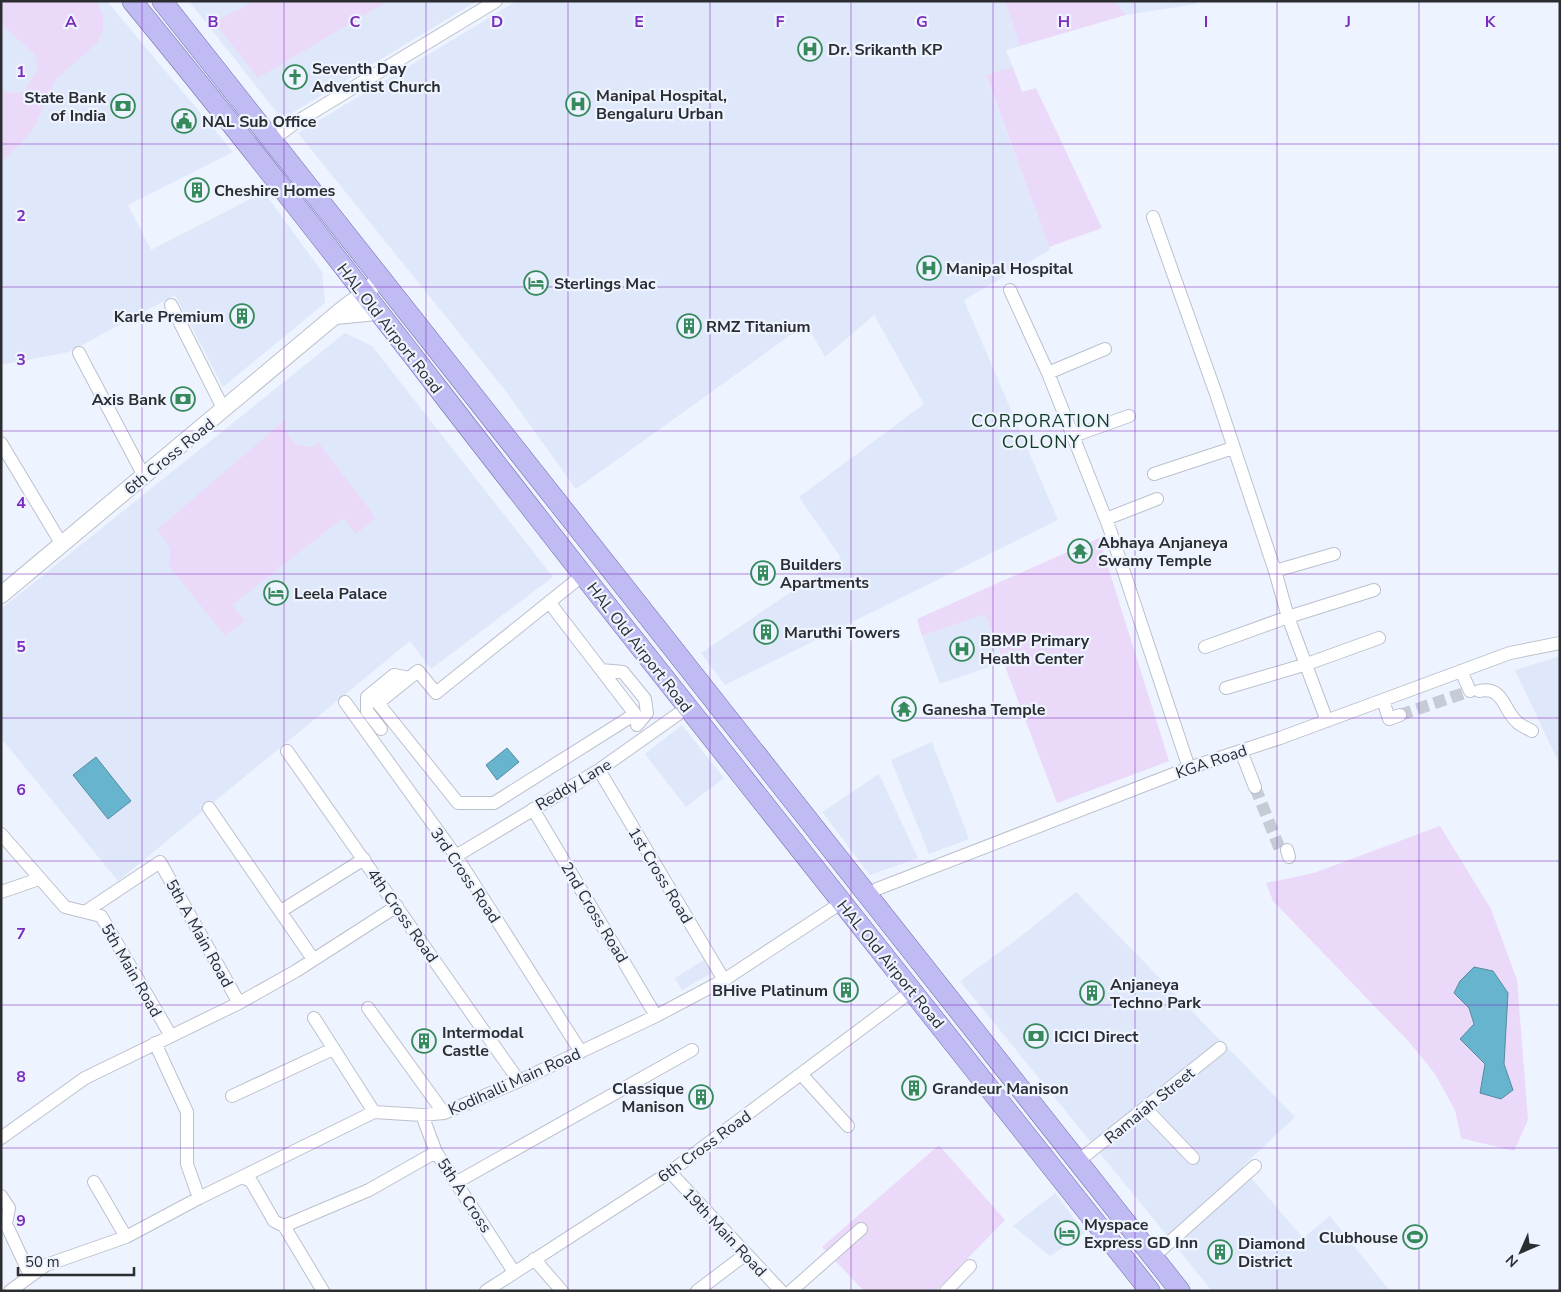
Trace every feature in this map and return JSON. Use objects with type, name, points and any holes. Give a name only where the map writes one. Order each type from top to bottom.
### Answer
[{"type":"main road","name":"HAL Old Airport Road","points":[[132,1],[320,236],[376,312],[1150,1291]]},
{"type":"main road","name":"HAL Old Airport Road","points":[[162,1],[1180,1291]]},
{"type":"street","points":[[271,141],[303,118],[496,1]]},
{"type":"street","points":[[1152,216],[1275,571],[1288,617],[1327,721]]},
{"type":"street","name":"6th Cross Road","points":[[1,594],[363,294],[379,277]]},
{"type":"street","points":[[1010,290],[1048,373],[1106,519],[1189,768]]},
{"type":"street","points":[[171,305],[224,410]]},
{"type":"street","points":[[336,316],[376,312]]},
{"type":"street","points":[[1048,373],[1105,349]]},
{"type":"street","points":[[79,353],[144,476]]},
{"type":"street","points":[[1073,436],[1129,416]]},
{"type":"street","points":[[1,443],[61,544]]},
{"type":"street","points":[[1154,474],[1233,448]]},
{"type":"street","points":[[1106,519],[1157,499]]},
{"type":"street","points":[[1275,571],[1334,554]]},
{"type":"street","points":[[549,602],[635,714],[494,803],[458,803],[378,703],[418,671],[436,693],[549,602],[583,575]]},
{"type":"street","points":[[1206,647],[1288,617],[1374,590]]},
{"type":"street","points":[[1226,688],[1307,664],[1379,638]]},
{"type":"street","name":"KGA Road","points":[[868,897],[877,889],[1189,768],[1327,721],[1510,653],[1560,643]]},
{"type":"street","points":[[601,670],[623,672],[645,699],[647,713],[637,725]]},
{"type":"street","points":[[1461,671],[1475,691],[1487,689],[1498,695],[1516,722],[1532,731]]},
{"type":"street","points":[[381,729],[368,711],[367,698],[394,675],[409,678]]},
{"type":"street","points":[[1383,700],[1389,719],[1400,715]]},
{"type":"street","name":"3rd Cross Road","points":[[345,702],[456,856],[581,1052]]},
{"type":"street","name":"Reddy Lane","points":[[456,856],[599,770],[688,707]]},
{"type":"street","points":[[1245,749],[1259,785]]},
{"type":"street","name":"4th Cross Road","points":[[287,750],[518,1081]]},
{"type":"street","name":"1st Cross Road","points":[[599,770],[724,980]]},
{"type":"street","points":[[209,808],[313,959]]},
{"type":"street","name":"2nd Cross Road","points":[[533,808],[656,1016]]},
{"type":"street","name":"5th Main Road","points":[[1,834],[65,907],[101,916],[171,1036]]},
{"type":"street","points":[[281,911],[364,859]]},
{"type":"street","name":"5th A Main Road","points":[[85,912],[160,862],[239,1003]]},
{"type":"street","points":[[1,892],[39,879]]},
{"type":"street","name":"Kodihalli Main Road","points":[[374,1112],[422,1115],[444,1113],[518,1081],[656,1016],[724,980],[841,902]]},
{"type":"street","points":[[1,1138],[85,1078],[239,1003],[296,971],[397,906]]},
{"type":"street","name":"6th Cross Road","points":[[486,1291],[670,1172],[913,990]]},
{"type":"street","points":[[368,1008],[444,1113]]},
{"type":"street","points":[[10,1291],[46,1265],[126,1237],[199,1198],[244,1178],[374,1112],[332,1049],[314,1018]]},
{"type":"street","name":"5th Main Road","points":[[155,1043],[186,1112],[188,1164],[199,1198]]},
{"type":"street","name":"Ramaiah Street","points":[[1077,1162],[1220,1048]]},
{"type":"street","points":[[232,1096],[332,1049]]},
{"type":"street","points":[[457,1182],[692,1050]]},
{"type":"street","points":[[801,1074],[848,1126]]},
{"type":"street","points":[[1146,1108],[1193,1158]]},
{"type":"street","name":"5th A Cross","points":[[422,1115],[436,1152],[514,1272]]},
{"type":"street","points":[[284,1226],[369,1190],[436,1152]]},
{"type":"street","points":[[1153,1257],[1255,1166]]},
{"type":"street","name":"19th Main Road","points":[[670,1172],[781,1291]]},
{"type":"street","points":[[244,1178],[251,1181],[274,1221],[284,1226],[323,1291]]},
{"type":"street","points":[[94,1182],[126,1237]]},
{"type":"street","points":[[1,1196],[6,1224],[30,1275]]},
{"type":"street","points":[[791,1291],[861,1229]]},
{"type":"street","points":[[698,1291],[746,1254]]},
{"type":"street","points":[[534,1259],[562,1291]]},
{"type":"street","points":[[946,1291],[970,1266]]},
{"type":"shaded area","points":[[1,1],[107,1],[233,152],[128,205],[151,250],[264,192],[322,272],[325,303],[223,387],[175,295],[69,352],[1,365]]},
{"type":"shaded area","points":[[1,1],[97,1],[103,14],[103,28],[98,42],[56,79],[33,130],[1,163],[1,90],[10,93],[24,92],[38,69],[34,54],[1,24]]},
{"type":"shaded area","points":[[189,1],[477,1],[282,119]]},
{"type":"shaded area","points":[[255,1],[388,1],[258,78],[214,22]]},
{"type":"shaded area","points":[[517,1],[1005,1],[1020,46],[1006,50],[1013,67],[986,76],[1050,250],[964,300],[1058,520],[725,685],[701,653],[841,558],[799,497],[924,404],[874,315],[825,357],[806,324],[576,489],[504,389],[298,133]]},
{"type":"shaded area","points":[[1005,1],[1114,1],[1126,15],[1020,46]]},
{"type":"shaded area","points":[[1114,1],[1196,1],[1197,4],[1126,15]]},
{"type":"shaded area","points":[[1013,67],[1022,92],[1036,88],[1102,228],[1049,247],[986,75]]},
{"type":"shaded area","name":"Leela Palace","points":[[345,333],[372,346],[553,577],[431,669],[410,641],[118,881],[1,738],[1,609]]},
{"type":"shaded area","points":[[286,419],[285,431],[296,445],[313,447],[318,442],[376,518],[356,534],[343,518],[232,605],[245,621],[225,636],[168,565],[170,550],[157,530]]},
{"type":"shaded area","points":[[1099,538],[1169,761],[1057,803],[985,614],[922,636],[917,619]]},
{"type":"shaded area","name":"BBMP Primary Health Center","points":[[985,613],[1002,662],[940,684],[922,636]]},
{"type":"shaded area","points":[[1560,656],[1560,765],[1515,670]]},
{"type":"shaded area","points":[[682,725],[724,778],[686,807],[645,754]]},
{"type":"shaded area","points":[[932,742],[969,839],[929,854],[891,760]]},
{"type":"shaded area","points":[[879,774],[918,858],[870,875],[822,812]]},
{"type":"shaded area","points":[[1440,826],[1491,909],[1517,980],[1528,1120],[1514,1151],[1461,1138],[1455,1110],[1435,1074],[1410,1043],[1273,901],[1266,883],[1314,873]]},
{"type":"shaded area","points":[[1076,892],[1295,1117],[1242,1167],[1303,1238],[1330,1216],[1390,1291],[1212,1291],[960,981],[1020,937]]},
{"type":"shaded area","points":[[704,960],[712,973],[682,990],[675,978]]},
{"type":"shaded area","points":[[939,1145],[1005,1220],[936,1291],[864,1291],[822,1247]]},
{"type":"shaded area","points":[[1055,1193],[1085,1233],[1050,1256],[1013,1226]]},
{"type":"water","points":[[507,748],[519,762],[497,780],[486,765]]},
{"type":"water","points":[[96,757],[131,801],[108,819],[73,775]]},
{"type":"water","points":[[1474,967],[1493,971],[1508,993],[1504,1064],[1513,1090],[1501,1099],[1480,1093],[1485,1064],[1460,1039],[1474,1024],[1469,1008],[1454,993],[1460,981]]},
{"type":"tunnel","points":[[1400,715],[1470,691]]},
{"type":"tunnel","points":[[1255,787],[1281,852]]},
{"type":"place","name":"Dr. Srikanth KP","points":[[810,49]]},
{"type":"place","name":"Seventh Day Adventist Church","points":[[295,77]]},
{"type":"place","name":"Manipal Hospital, Bengaluru Urban","points":[[578,104]]},
{"type":"place","name":"State Bank of India","points":[[123,106]]},
{"type":"place","name":"NAL Sub Office","points":[[184,121]]},
{"type":"place","name":"Cheshire Homes","points":[[197,190]]},
{"type":"place","name":"Manipal Hospital","points":[[929,268]]},
{"type":"place","name":"Sterlings Mac","points":[[536,283]]},
{"type":"place","name":"Karle Premium","points":[[242,316]]},
{"type":"place","name":"RMZ Titanium","points":[[689,326]]},
{"type":"place","name":"Axis Bank","points":[[183,399]]},
{"type":"place","name":"Abhaya Anjaneya Swamy Temple","points":[[1080,551]]},
{"type":"place","name":"Builders Apartments","points":[[763,573]]},
{"type":"place","name":"Leela Palace","points":[[276,593]]},
{"type":"place","name":"Maruthi Towers","points":[[766,632]]},
{"type":"place","name":"BBMP Primary Health Center","points":[[962,649]]},
{"type":"place","name":"Ganesha Temple","points":[[904,709]]},
{"type":"place","name":"BHive Platinum","points":[[846,990]]},
{"type":"place","name":"Anjaneya Techno Park","points":[[1092,993]]},
{"type":"place","name":"ICICI Direct","points":[[1036,1036]]},
{"type":"place","name":"Intermodal Castle","points":[[424,1041]]},
{"type":"place","name":"Grandeur Manison","points":[[914,1088]]},
{"type":"place","name":"Classique Manison","points":[[701,1097]]},
{"type":"place","name":"Myspace Express GD Inn","points":[[1067,1233]]},
{"type":"place","name":"Clubhouse","points":[[1415,1237]]},
{"type":"place","name":"Diamond District","points":[[1220,1252]]},
{"type":"district","name":"CORPORATION COLONY","points":[[1041,431]]}]
